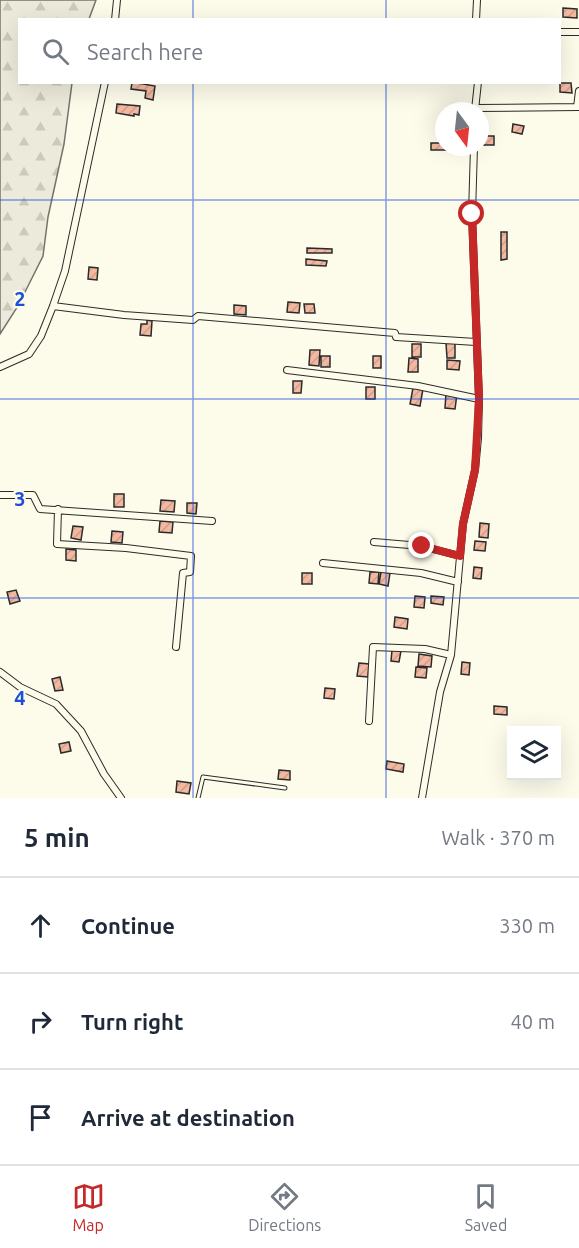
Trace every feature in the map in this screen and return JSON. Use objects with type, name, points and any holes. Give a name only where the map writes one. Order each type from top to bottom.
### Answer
[{"type":"street","points":[[115,18],[117,0]]},
{"type":"street","points":[[476,18],[477,0]]},
{"type":"street","points":[[561,32],[579,32]]},
{"type":"street","points":[[0,367],[29,354],[41,336],[53,306],[65,271],[105,84]]},
{"type":"street","points":[[476,102],[477,84]]},
{"type":"street","points":[[489,109],[578,107],[579,92]]},
{"type":"street","points":[[422,798],[440,692],[452,655],[463,524],[475,470],[479,399],[472,214],[474,156]]},
{"type":"street","points":[[53,306],[124,315],[193,320],[198,316],[395,333],[396,337],[406,338],[476,342]]},
{"type":"street","points":[[287,370],[418,386],[479,399]]},
{"type":"street","points":[[0,495],[33,495],[40,509],[212,521]]},
{"type":"street","points":[[58,509],[57,544],[191,555],[190,572],[183,573],[176,647]]},
{"type":"street","points":[[374,542],[422,546],[460,556]]},
{"type":"street","points":[[323,563],[421,573],[458,582]]},
{"type":"street","points":[[369,721],[373,647],[425,649],[452,655]]},
{"type":"street","points":[[0,672],[20,687],[56,704],[81,731],[104,774],[121,798]]},
{"type":"lane","points":[[198,798],[203,777],[285,788]]},
{"type":"green space","points":[[0,0],[96,0],[89,18],[18,18],[18,84],[72,84],[64,144],[48,217],[43,256],[18,306],[0,334]]},
{"type":"building","points":[[563,8],[577,9],[577,18],[563,17]]},
{"type":"building","points":[[561,83],[571,83],[572,93],[560,92]]},
{"type":"building","points":[[132,84],[155,86],[153,100],[145,98],[146,91],[131,89]]},
{"type":"building","points":[[117,104],[140,106],[139,115],[116,113]]},
{"type":"building","points":[[513,124],[524,126],[522,134],[512,132]]},
{"type":"building","points":[[489,136],[494,136],[494,145],[489,145]]},
{"type":"building","points":[[431,143],[435,143],[435,150],[431,150]]},
{"type":"building","points":[[501,232],[507,232],[507,259],[501,260]]},
{"type":"building","points":[[307,248],[332,249],[332,253],[307,253]]},
{"type":"building","points":[[306,259],[327,261],[326,266],[306,265]]},
{"type":"building","points":[[89,267],[98,268],[97,280],[88,279]]},
{"type":"building","points":[[288,302],[300,303],[299,313],[287,312]]},
{"type":"building","points":[[304,304],[314,304],[315,313],[305,313]]},
{"type":"building","points":[[234,305],[246,306],[246,315],[234,314]]},
{"type":"building","points":[[147,320],[152,321],[151,336],[140,335],[141,324],[147,324]]},
{"type":"building","points":[[446,343],[455,343],[455,358],[447,358]]},
{"type":"building","points":[[412,344],[421,344],[421,357],[412,357]]},
{"type":"building","points":[[310,350],[320,350],[319,366],[309,365]]},
{"type":"building","points":[[321,356],[330,356],[330,367],[321,367]]},
{"type":"building","points":[[373,356],[381,356],[381,368],[373,368]]},
{"type":"building","points":[[409,358],[418,359],[418,372],[408,372]]},
{"type":"building","points":[[447,360],[460,361],[459,370],[447,369]]},
{"type":"building","points":[[293,381],[302,381],[301,393],[293,393]]},
{"type":"building","points":[[366,387],[375,387],[375,399],[366,399]]},
{"type":"building","points":[[413,388],[423,389],[420,406],[410,404]]},
{"type":"building","points":[[446,393],[457,394],[455,409],[445,408]]},
{"type":"building","points":[[114,494],[124,494],[124,507],[114,507]]},
{"type":"building","points":[[161,500],[175,501],[174,512],[160,511]]},
{"type":"building","points":[[187,503],[197,503],[196,514],[187,513]]},
{"type":"building","points":[[160,521],[173,522],[172,533],[159,532]]},
{"type":"building","points":[[480,523],[489,524],[488,538],[479,537]]},
{"type":"building","points":[[73,526],[83,527],[81,540],[71,538]]},
{"type":"building","points":[[112,531],[123,532],[122,543],[111,542]]},
{"type":"building","points":[[475,541],[486,542],[485,551],[474,550]]},
{"type":"building","points":[[66,549],[76,550],[76,561],[66,560]]},
{"type":"building","points":[[474,567],[482,568],[481,579],[473,578]]},
{"type":"building","points":[[370,572],[379,572],[378,584],[369,583]]},
{"type":"building","points":[[381,572],[390,573],[388,586],[379,584]]},
{"type":"building","points":[[302,573],[312,573],[312,584],[302,584]]},
{"type":"building","points":[[16,590],[20,601],[10,604],[7,592]]},
{"type":"building","points":[[415,596],[425,597],[424,608],[414,607]]},
{"type":"building","points":[[431,596],[444,597],[443,605],[431,603]]},
{"type":"building","points":[[395,617],[408,619],[407,629],[394,627]]},
{"type":"building","points":[[392,650],[401,651],[399,662],[391,661]]},
{"type":"building","points":[[419,654],[432,656],[431,667],[418,666]]},
{"type":"building","points":[[462,662],[470,663],[469,675],[461,674]]},
{"type":"building","points":[[359,663],[369,664],[368,677],[357,676]]},
{"type":"building","points":[[416,667],[427,668],[426,678],[415,677]]},
{"type":"building","points":[[60,677],[63,690],[55,691],[52,679]]},
{"type":"building","points":[[325,688],[335,689],[334,699],[324,698]]},
{"type":"building","points":[[494,706],[507,707],[507,715],[494,714]]},
{"type":"building","points":[[69,742],[71,751],[61,753],[59,744]]},
{"type":"building","points":[[387,761],[404,764],[403,772],[386,769]]},
{"type":"building","points":[[279,770],[290,771],[290,780],[278,779]]},
{"type":"building","points":[[177,781],[191,783],[189,794],[176,792]]},
{"type":"route","points":[[422,546],[460,556],[463,524],[475,470],[479,399],[472,214]]}]
